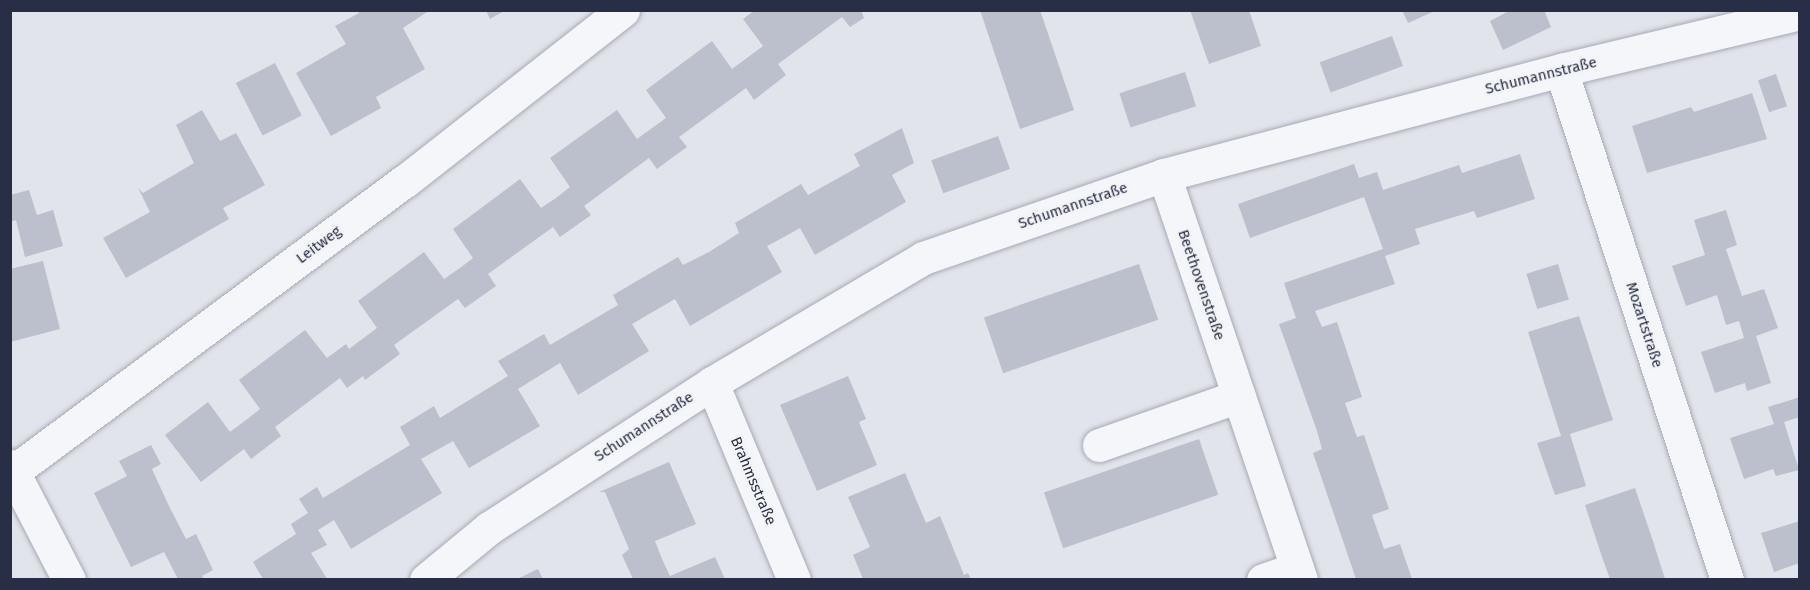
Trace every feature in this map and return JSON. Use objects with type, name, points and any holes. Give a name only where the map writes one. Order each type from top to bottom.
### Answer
[{"type":"street","name":"Leitweg","points":[[12,470],[395,188],[623,10]]},
{"type":"street","name":"Schumannstraße","points":[[426,579],[489,528],[712,382],[923,258],[1164,175],[1561,70],[1800,13]]},
{"type":"street","name":"Mozartstraße","points":[[1561,70],[1727,579]]},
{"type":"street","name":"Beethovenstraße","points":[[1164,175],[1299,574],[1263,579]]},
{"type":"street","name":"Brahmsstraße","points":[[712,382],[794,579]]},
{"type":"street","points":[[1099,445],[1239,396]]},
{"type":"street","points":[[12,470],[69,579]]},
{"type":"building","points":[[357,10],[430,10],[403,28],[425,69],[376,97],[381,108],[331,136],[296,73],[346,44],[335,26],[359,13]]},
{"type":"building","points":[[486,10],[506,10],[490,19]]},
{"type":"building","points":[[755,10],[861,10],[864,18],[850,27],[842,17],[778,64],[786,75],[754,100],[746,88],[679,137],[687,147],[657,169],[649,158],[584,206],[591,215],[560,237],[553,227],[488,274],[496,286],[465,308],[458,299],[394,345],[400,354],[365,380],[363,376],[347,388],[340,378],[275,427],[281,436],[251,459],[244,449],[201,482],[165,435],[208,402],[230,432],[246,420],[260,409],[239,380],[305,330],[327,358],[346,344],[349,349],[377,328],[358,301],[424,252],[444,279],[460,268],[473,258],[453,229],[520,179],[541,208],[570,187],[550,158],[617,110],[637,139],[666,118],[646,90],[712,41],[732,69],[763,46],[743,19]]},
{"type":"building","points":[[980,10],[1040,10],[1074,110],[1020,129]]},
{"type":"building","points":[[1190,10],[1249,10],[1261,46],[1209,64]]},
{"type":"building","points":[[1402,10],[1437,10],[1408,23]]},
{"type":"building","points":[[1511,10],[1544,10],[1551,27],[1503,50],[1490,21]]},
{"type":"building","points":[[1392,36],[1403,66],[1331,92],[1320,62]]},
{"type":"building","points":[[275,63],[302,116],[263,136],[236,83]]},
{"type":"building","points":[[1185,72],[1196,106],[1131,128],[1119,93]]},
{"type":"building","points":[[1776,74],[1787,106],[1769,112],[1758,80]]},
{"type":"building","points":[[1752,93],[1767,139],[1647,173],[1632,126],[1691,107],[1694,112]]},
{"type":"building","points":[[202,110],[220,141],[236,133],[265,185],[223,208],[229,219],[126,278],[103,238],[150,212],[138,188],[143,193],[194,163],[176,125]]},
{"type":"building","points":[[902,128],[914,163],[892,175],[906,202],[815,255],[800,228],[767,246],[782,272],[690,326],[675,299],[632,324],[649,351],[578,395],[560,363],[518,389],[540,426],[469,468],[453,441],[421,459],[442,493],[351,549],[334,520],[318,530],[327,545],[311,553],[327,579],[263,579],[253,562],[296,534],[291,524],[308,513],[299,499],[317,487],[323,498],[410,445],[400,427],[434,406],[440,418],[508,376],[498,361],[544,334],[550,345],[618,305],[613,295],[678,257],[683,265],[709,252],[739,233],[735,223],[801,184],[808,195],[860,166],[854,154]]},
{"type":"building","points":[[998,136],[1010,169],[943,193],[931,160]]},
{"type":"building","points":[[1520,154],[1535,199],[1477,218],[1474,211],[1415,229],[1420,244],[1385,256],[1395,284],[1315,311],[1322,327],[1337,322],[1362,397],[1345,403],[1357,437],[1364,435],[1389,509],[1372,515],[1384,549],[1400,544],[1412,579],[1356,579],[1313,453],[1322,449],[1317,431],[1279,324],[1296,318],[1284,283],[1383,249],[1364,197],[1250,238],[1238,204],[1354,164],[1359,178],[1377,172],[1383,190],[1459,165],[1462,173]]},
{"type":"building","points":[[29,190],[37,215],[53,210],[63,246],[25,257],[16,220],[10,222],[10,195]]},
{"type":"building","points":[[1726,210],[1737,245],[1726,249],[1742,296],[1764,289],[1778,328],[1756,336],[1771,383],[1747,391],[1745,383],[1715,393],[1701,352],[1744,338],[1739,321],[1726,325],[1717,295],[1686,306],[1672,266],[1705,255],[1694,220]]},
{"type":"building","points":[[43,261],[60,329],[10,342],[10,269]]},
{"type":"building","points":[[1139,264],[1158,320],[1003,373],[984,317]]},
{"type":"building","points":[[1558,264],[1569,299],[1537,309],[1526,274]]},
{"type":"building","points":[[1579,316],[1613,420],[1570,434],[1586,486],[1555,495],[1537,443],[1561,436],[1528,332]]},
{"type":"building","points":[[848,376],[866,419],[859,422],[877,465],[817,491],[780,405]]},
{"type":"building","points":[[1800,397],[1800,417],[1784,422],[1799,470],[1776,476],[1773,469],[1744,479],[1730,438],[1774,424],[1768,407]]},
{"type":"building","points":[[1199,439],[1218,495],[1063,548],[1044,492]]},
{"type":"building","points":[[151,445],[161,464],[152,469],[168,504],[186,539],[196,534],[213,570],[202,576],[204,579],[178,579],[164,552],[131,567],[94,493],[127,476],[119,461]]},
{"type":"building","points":[[669,462],[696,524],[655,541],[670,576],[715,557],[725,579],[633,579],[622,555],[629,549],[605,492],[599,492]]},
{"type":"building","points":[[905,473],[926,523],[940,516],[964,575],[968,573],[971,579],[863,579],[853,555],[870,547],[848,497]]},
{"type":"building","points":[[1635,488],[1665,579],[1610,579],[1602,557],[1585,505]]},
{"type":"building","points":[[1800,521],[1800,563],[1774,572],[1761,533]]},
{"type":"building","points":[[538,569],[543,579],[517,579]]}]
